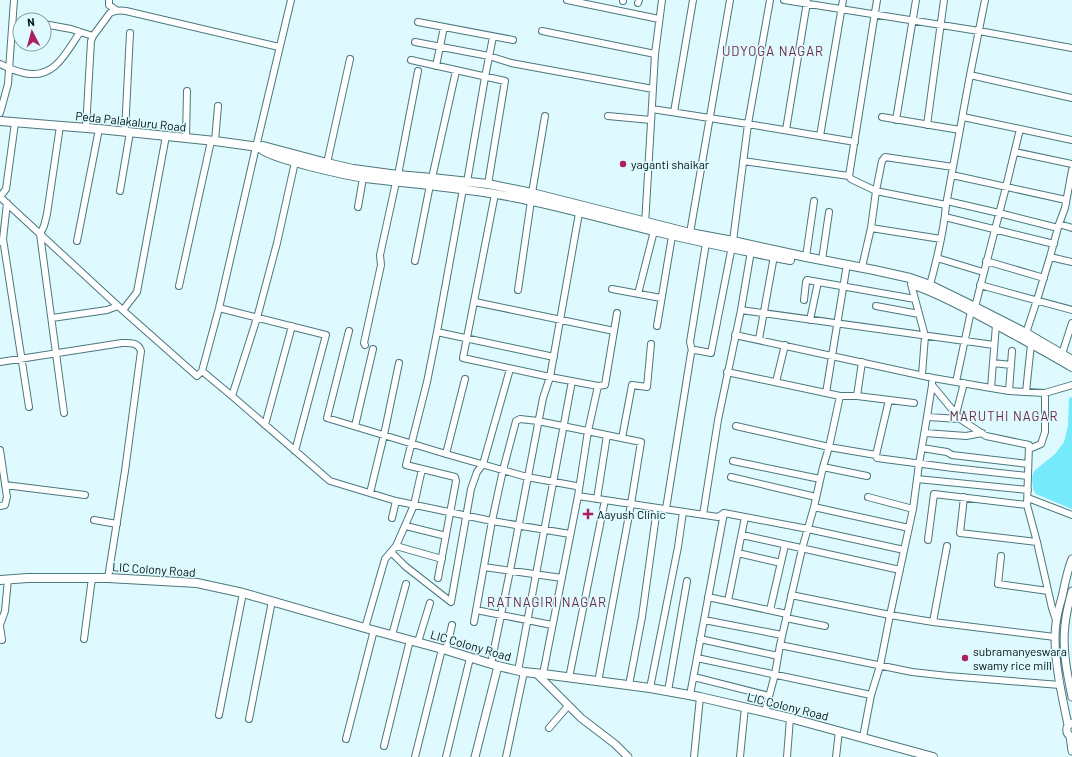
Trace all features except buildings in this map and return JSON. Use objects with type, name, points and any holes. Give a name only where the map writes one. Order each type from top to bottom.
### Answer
[{"type":"main road","name":"Peda Palakaluru Road","points":[[0,121],[99,129],[258,147],[263,146],[327,163],[397,178]]},
{"type":"main road","points":[[258,147],[262,151],[296,162],[363,178],[397,178],[465,185],[488,184],[579,212],[690,233],[774,256],[930,285],[973,309],[996,325],[1072,367]]},
{"type":"main road","points":[[465,185],[495,194],[532,197],[645,225],[654,231],[672,236],[706,243],[732,244],[862,267],[912,282],[936,294],[973,309],[1026,333],[1072,360]]},
{"type":"main road","name":"LIC Colony Road","points":[[4,580],[28,578],[108,578],[196,583],[243,593],[364,628],[444,649],[494,665],[521,671],[650,688],[700,697],[790,718],[933,757]]},
{"type":"street","points":[[13,12],[14,0]]},
{"type":"street","points":[[109,0],[109,5],[116,10],[126,11],[280,47]]},
{"type":"street","points":[[16,123],[6,189],[0,197],[120,308],[197,376],[202,371],[219,308],[258,147],[291,0]]},
{"type":"street","points":[[567,0],[659,19]]},
{"type":"street","points":[[645,225],[655,54],[662,0]]},
{"type":"street","points":[[674,112],[693,0]]},
{"type":"street","points":[[690,233],[711,118],[730,0]]},
{"type":"street","points":[[692,352],[695,350],[711,353],[732,244],[748,124],[770,0]]},
{"type":"street","points":[[784,0],[807,2],[842,10],[979,30],[1072,48]]},
{"type":"street","points":[[820,136],[843,0]]},
{"type":"street","points":[[849,176],[877,0]]},
{"type":"street","points":[[896,120],[916,0]]},
{"type":"street","points":[[927,125],[944,0]]},
{"type":"street","points":[[930,285],[946,217],[953,167],[985,0]]},
{"type":"street","points":[[786,130],[807,2]]},
{"type":"street","points":[[86,128],[90,46],[92,36],[110,13],[116,10]]},
{"type":"street","points":[[418,22],[513,40]]},
{"type":"street","points":[[52,25],[92,36]]},
{"type":"street","points":[[436,66],[444,27]]},
{"type":"street","points":[[542,31],[655,54]]},
{"type":"street","points":[[0,114],[8,84],[12,32]]},
{"type":"street","points":[[0,64],[9,69],[34,74],[46,72],[53,68],[63,58],[80,32]]},
{"type":"street","points":[[120,191],[127,132],[130,33]]},
{"type":"street","points":[[438,578],[456,481],[455,477],[406,465],[427,382],[493,36]]},
{"type":"street","points":[[415,42],[653,89]]},
{"type":"street","points":[[327,163],[350,59]]},
{"type":"street","points":[[411,60],[485,78],[505,81],[488,184]]},
{"type":"street","points":[[365,345],[364,343],[381,266],[380,255],[418,71]]},
{"type":"street","points":[[415,261],[431,181],[456,71]]},
{"type":"street","points":[[970,75],[1072,98]]},
{"type":"street","points":[[186,138],[187,91]]},
{"type":"street","points":[[179,286],[213,141],[218,106]]},
{"type":"street","points":[[652,109],[855,142]]},
{"type":"street","points":[[518,290],[545,116]]},
{"type":"street","points":[[608,116],[651,120]]},
{"type":"street","points":[[882,117],[960,130]]},
{"type":"street","points":[[963,117],[1072,140]]},
{"type":"street","points":[[60,126],[47,214],[40,234],[64,413]]},
{"type":"street","points":[[77,241],[99,129]]},
{"type":"street","points":[[956,382],[973,309],[1020,129]]},
{"type":"street","points":[[52,318],[120,308],[136,292],[166,136]]},
{"type":"street","points":[[1015,152],[1072,164]]},
{"type":"street","points":[[862,267],[871,228],[882,161],[885,157],[953,167]]},
{"type":"street","points":[[743,161],[849,176],[851,179],[876,191],[947,203],[1072,228]]},
{"type":"street","points":[[232,396],[257,318],[277,243],[296,162]]},
{"type":"street","points":[[1026,333],[1044,278],[1058,226],[1065,208],[1072,170]]},
{"type":"street","points":[[952,175],[1066,200]]},
{"type":"street","points":[[358,207],[363,178]]},
{"type":"street","points":[[495,194],[463,358],[572,382],[598,386],[605,385],[617,313]]},
{"type":"street","points":[[806,257],[814,201]]},
{"type":"street","points":[[7,203],[1,241],[30,407]]},
{"type":"street","points":[[0,208],[6,214]]},
{"type":"street","points":[[1065,208],[1072,209]]},
{"type":"street","points":[[474,757],[494,665],[501,615],[542,398],[550,377],[554,357],[579,212]]},
{"type":"street","points":[[822,260],[829,212]]},
{"type":"street","points":[[946,217],[1054,244]]},
{"type":"street","points":[[871,228],[941,239]]},
{"type":"street","points":[[638,294],[654,231]]},
{"type":"street","points":[[656,326],[672,236]]},
{"type":"street","points":[[666,509],[692,352],[690,342],[706,243]]},
{"type":"street","points":[[703,515],[718,420],[752,251]]},
{"type":"street","points":[[759,340],[774,256]]},
{"type":"street","points":[[1050,257],[1072,262]]},
{"type":"street","points":[[937,258],[983,272]]},
{"type":"street","points":[[986,260],[1044,278]]},
{"type":"street","points":[[826,393],[846,270]]},
{"type":"street","points":[[804,300],[807,280],[915,299]]},
{"type":"street","points":[[810,320],[818,282]]},
{"type":"street","points":[[912,282],[925,336],[922,375]]},
{"type":"street","points":[[980,285],[1072,310]]},
{"type":"street","points":[[612,289],[661,298]]},
{"type":"street","points":[[475,302],[614,330]]},
{"type":"street","points":[[876,306],[919,314]]},
{"type":"street","points":[[219,308],[326,335],[295,451]]},
{"type":"street","points":[[741,310],[994,345]]},
{"type":"street","points":[[1062,354],[1072,322]]},
{"type":"street","points":[[990,388],[996,325]]},
{"type":"street","points":[[265,425],[292,326]]},
{"type":"street","points":[[349,331],[327,418],[527,477],[576,486],[579,488]]},
{"type":"street","points":[[437,332],[554,357]]},
{"type":"street","points":[[735,335],[933,378],[1010,391],[1045,393],[1072,385]]},
{"type":"street","points":[[0,362],[122,343],[134,343],[140,347],[141,351],[126,464],[108,578]]},
{"type":"street","points":[[622,438],[632,385],[647,387],[651,344]]},
{"type":"street","points":[[1026,392],[1031,344]]},
{"type":"street","points":[[776,382],[786,345]]},
{"type":"street","points":[[355,426],[373,349]]},
{"type":"street","points":[[1010,391],[1012,351]]},
{"type":"street","points":[[856,396],[862,362]]},
{"type":"street","points":[[993,362],[1011,365]]},
{"type":"street","points":[[370,493],[399,363]]},
{"type":"street","points":[[391,552],[405,566],[451,602],[473,482],[477,472],[483,464],[510,369]]},
{"type":"street","points":[[202,371],[330,481],[396,501],[450,513],[492,522],[570,534]]},
{"type":"street","points":[[728,372],[840,396],[856,396],[914,403]]},
{"type":"street","points":[[863,738],[871,695],[880,666],[913,509],[933,378]]},
{"type":"street","points":[[446,454],[465,379]]},
{"type":"street","points":[[506,757],[536,574],[572,382]]},
{"type":"street","points":[[958,417],[964,383]]},
{"type":"street","points":[[932,385],[958,417],[986,436],[1029,445],[1027,501],[1056,620]]},
{"type":"street","points":[[598,386],[588,431],[578,496],[562,578],[540,673],[580,718],[615,744],[628,757]]},
{"type":"street","points":[[1029,449],[1041,444],[1045,432],[1045,393]]},
{"type":"street","points":[[764,712],[775,674],[782,635],[802,549],[829,447],[840,396]]},
{"type":"street","points":[[876,455],[888,400]]},
{"type":"street","points":[[928,417],[958,417]]},
{"type":"street","points":[[474,622],[492,522],[503,470],[516,421],[520,419],[538,421],[641,442],[598,682]]},
{"type":"street","points":[[736,426],[829,447],[876,455],[877,458],[1028,476]]},
{"type":"street","points":[[925,433],[966,436],[982,433]]},
{"type":"street","points":[[597,499],[607,435]]},
{"type":"street","points":[[922,448],[947,452],[952,455],[1028,464]]},
{"type":"street","points":[[0,450],[7,497],[6,505],[0,506]]},
{"type":"street","points":[[733,461],[820,479]]},
{"type":"street","points":[[823,467],[867,476]]},
{"type":"street","points":[[364,628],[385,559],[396,546],[414,505],[422,469]]},
{"type":"street","points":[[731,477],[816,497]]},
{"type":"street","points":[[917,480],[1028,490]]},
{"type":"street","points":[[5,485],[85,495]]},
{"type":"street","points":[[928,540],[934,494],[1027,501],[1072,515]]},
{"type":"street","points":[[578,496],[718,517],[724,513],[808,529],[904,550]]},
{"type":"street","points":[[868,497],[913,509]]},
{"type":"street","points":[[964,497],[960,533],[1037,542]]},
{"type":"street","points":[[569,678],[605,500]]},
{"type":"street","points":[[392,518],[396,501]]},
{"type":"street","points":[[814,507],[909,528]]},
{"type":"street","points":[[629,685],[642,617],[657,508]]},
{"type":"street","points":[[650,688],[678,547],[683,512]]},
{"type":"street","points":[[690,695],[724,513]]},
{"type":"street","points":[[728,601],[745,517]]},
{"type":"street","points":[[94,520],[117,524]]},
{"type":"street","points":[[406,526],[446,536]]},
{"type":"street","points":[[742,535],[900,570]]},
{"type":"street","points":[[770,610],[785,545]]},
{"type":"street","points":[[396,546],[442,559]]},
{"type":"street","points":[[933,622],[947,546]]},
{"type":"street","points":[[738,553],[781,563]]},
{"type":"street","points":[[1000,556],[998,584],[1048,591]]},
{"type":"street","points":[[1072,559],[1056,620],[1055,637],[1060,685],[1070,724],[1066,730],[1071,737],[1072,751]]},
{"type":"street","points":[[484,567],[562,578]]},
{"type":"street","points":[[84,639],[92,578]]},
{"type":"street","points":[[2,640],[0,626],[5,611],[4,580]]},
{"type":"street","points":[[668,691],[687,581]]},
{"type":"street","points":[[392,635],[406,584]]},
{"type":"street","points":[[1072,591],[1064,634],[1066,663],[1072,696]]},
{"type":"street","points":[[219,715],[243,593]]},
{"type":"street","points":[[792,595],[890,615],[933,622],[1055,637]]},
{"type":"street","points":[[708,597],[770,610],[825,626]]},
{"type":"street","points":[[249,719],[272,601]]},
{"type":"street","points":[[384,746],[414,641],[430,603]]},
{"type":"street","points":[[476,610],[552,625]]},
{"type":"street","points":[[704,620],[782,635]]},
{"type":"street","points":[[415,757],[444,649],[452,625]]},
{"type":"street","points":[[346,739],[374,630]]},
{"type":"street","points":[[700,638],[778,656]]},
{"type":"street","points":[[780,645],[912,672],[1060,685]]},
{"type":"street","points":[[446,757],[470,658]]},
{"type":"street","points":[[697,658],[871,695]]},
{"type":"street","points":[[694,677],[769,696]]},
{"type":"street","points":[[694,757],[700,697]]},
{"type":"street","points":[[549,728],[568,706]]},
{"type":"street","points":[[740,757],[745,707]]},
{"type":"street","points":[[787,757],[790,718]]},
{"type":"street","points":[[836,757],[839,732]]},
{"type":"shaded area","points":[[1072,397],[1072,509],[1036,494],[1033,489],[1032,477],[1034,471],[1055,454],[1064,442],[1068,426],[1069,398]]},
{"type":"place","name":"yaganti shaikar","points":[[623,164]]},
{"type":"place","name":"Aayush Clinic","points":[[588,514]]},
{"type":"place","name":"subramanyeswara swamy rice mill","points":[[965,658]]},
{"type":"district","name":"UDYOGA NAGAR","points":[[773,51]]},
{"type":"district","name":"MARUTHI NAGAR","points":[[1004,416]]},
{"type":"district","name":"RATNAGIRI NAGAR","points":[[547,602]]}]
